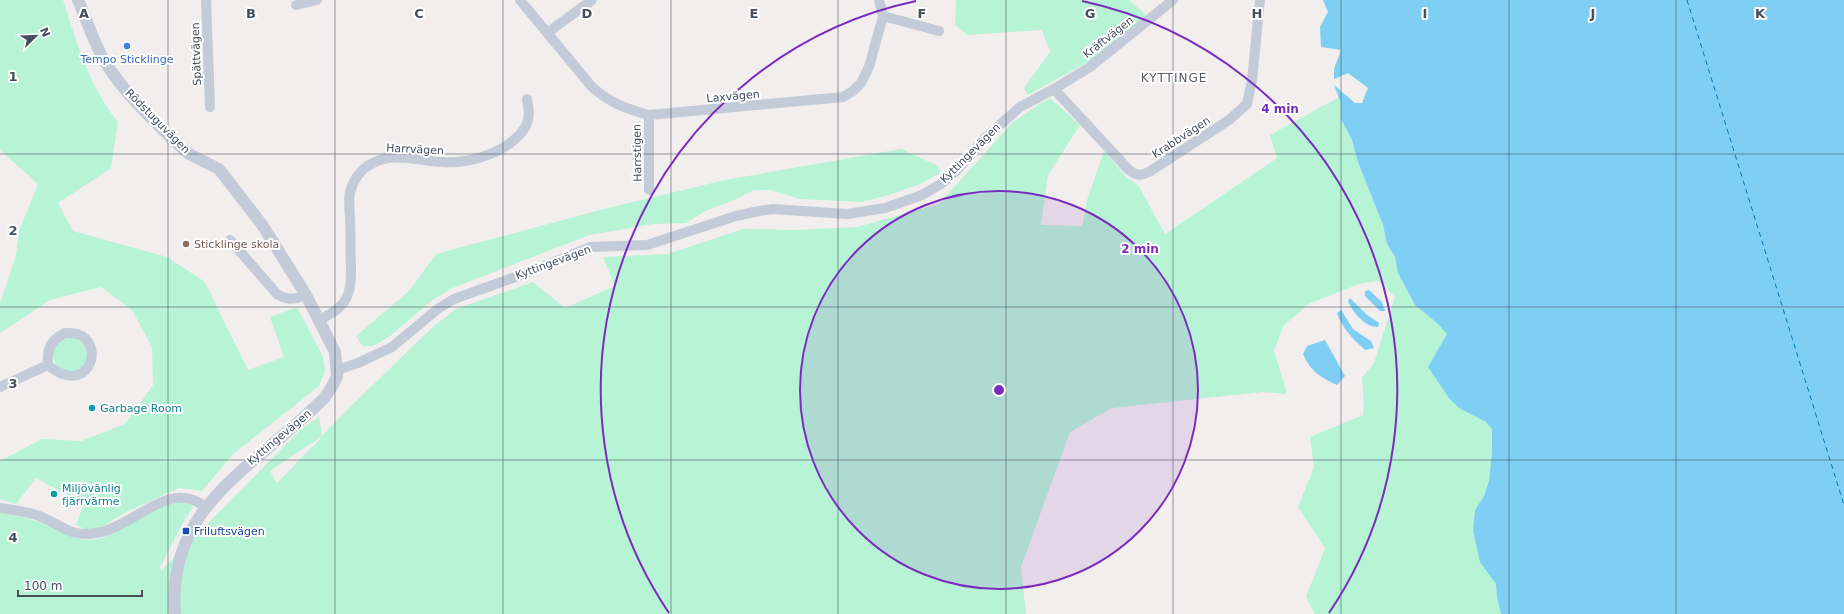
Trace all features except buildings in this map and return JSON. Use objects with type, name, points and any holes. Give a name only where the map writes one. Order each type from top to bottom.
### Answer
[{"type":"street","name":"Rödstuguvägen","points":[[78,0],[105,62],[121,85],[189,154],[219,169],[263,226],[306,295],[333,344],[337,370]]},
{"type":"street","name":"Spättvägen","points":[[206,0],[210,107]]},
{"type":"street","points":[[296,5],[317,0]]},
{"type":"street","name":"Laxvägen","points":[[520,0],[575,68],[596,91],[624,108],[649,115],[843,97],[853,91],[861,83],[869,67],[883,16],[879,0]]},
{"type":"street","points":[[547,33],[592,0]]},
{"type":"street","name":"Kräftvägen","points":[[1054,89],[1090,67],[1174,0]]},
{"type":"street","name":"Krabbvägen","points":[[1054,89],[1128,169],[1135,175],[1141,176],[1164,164],[1229,120],[1247,104],[1252,80],[1260,0]]},
{"type":"street","points":[[883,16],[939,31]]},
{"type":"street","name":"Kyttingevägen","points":[[175,614],[175,578],[178,560],[188,538],[213,498],[239,471],[325,397],[333,385],[337,370],[358,363],[392,347],[440,308],[454,299],[532,271],[590,247],[647,245],[736,216],[773,209],[847,214],[885,208],[903,203],[922,195],[941,184],[956,171],[994,129],[1020,106],[1054,89]]},
{"type":"street","name":"Harrvägen","points":[[320,320],[337,310],[344,303],[349,293],[351,277],[350,192],[357,176],[363,169],[378,160],[389,157],[460,162],[483,156],[498,150],[518,136],[527,125],[530,112],[527,99]]},
{"type":"street","name":"Harrstigen","points":[[649,115],[649,190]]},
{"type":"street","points":[[230,240],[277,294],[284,299],[293,299],[306,295]]},
{"type":"street","points":[[65,332],[78,334],[87,341],[93,351],[91,363],[86,370],[79,374],[69,376],[61,374],[48,365],[49,348],[54,338],[65,332]]},
{"type":"street","points":[[0,387],[48,365]]},
{"type":"street","points":[[0,508],[23,511],[39,516],[78,535],[102,532],[167,500],[183,497],[200,503],[206,508]]},
{"type":"green space","points":[[0,0],[63,0],[85,64],[99,94],[118,122],[111,168],[58,203],[73,231],[167,257],[205,282],[248,370],[284,357],[270,317],[297,307],[323,357],[325,371],[319,386],[233,454],[202,491],[179,488],[126,512],[103,526],[87,530],[76,525],[84,504],[36,478],[16,504],[0,499],[0,461],[42,439],[81,441],[125,424],[153,385],[152,347],[132,310],[101,287],[50,300],[0,333],[0,303],[16,255],[19,231],[38,184],[0,150]]},
{"type":"green space","points":[[956,0],[1129,0],[1147,16],[1093,59],[1028,95],[1024,88],[1050,52],[1042,30],[967,35],[955,25]]},
{"type":"green space","points":[[1339,97],[1341,103],[1341,119],[1352,140],[1358,162],[1383,225],[1387,244],[1395,257],[1398,273],[1415,305],[1437,323],[1447,334],[1428,367],[1459,407],[1486,422],[1492,429],[1492,452],[1489,481],[1484,496],[1475,510],[1473,531],[1476,545],[1489,573],[1496,584],[1497,598],[1501,614],[1315,614],[1306,597],[1325,548],[1298,507],[1314,467],[1310,437],[1363,415],[1364,405],[1362,378],[1374,363],[1395,297],[1379,281],[1362,283],[1310,303],[1284,325],[1274,350],[1287,394],[1263,392],[1112,408],[1070,432],[1021,567],[1026,614],[0,614],[0,513],[15,515],[39,522],[75,538],[91,540],[109,535],[170,504],[182,503],[192,505],[193,508],[185,519],[160,567],[162,570],[301,429],[319,417],[322,436],[435,325],[456,309],[533,282],[565,308],[615,286],[603,257],[668,254],[743,229],[796,230],[857,227],[939,204],[1012,123],[1050,98],[1080,125],[1048,175],[1041,225],[1082,226],[1087,200],[1104,151],[1127,178],[1138,185],[1165,234],[1277,158],[1270,135]],"holes":[[[321,438],[277,483],[270,471]]]},
{"type":"green space","points":[[901,149],[938,166],[941,173],[920,184],[889,195],[861,202],[800,199],[771,190],[754,190],[732,201],[707,210],[686,223],[653,224],[589,235],[450,289],[431,301],[389,337],[373,346],[362,346],[356,336],[409,291],[436,254],[604,209],[725,180]]},
{"type":"green space","points":[[67,338],[73,338],[77,339],[84,345],[87,355],[86,362],[80,369],[73,372],[67,372],[63,371],[56,365],[53,358],[53,352],[54,348],[60,341]]},
{"type":"water","points":[[1323,0],[1844,0],[1844,614],[1501,614],[1497,598],[1496,584],[1480,562],[1473,531],[1475,510],[1484,496],[1489,481],[1492,452],[1492,429],[1486,422],[1459,408],[1449,398],[1428,367],[1447,334],[1437,323],[1415,305],[1398,273],[1395,257],[1387,244],[1383,225],[1358,162],[1352,140],[1341,119],[1341,103],[1334,85],[1355,103],[1362,103],[1368,88],[1348,73],[1334,79],[1334,69],[1341,50],[1321,47],[1320,27],[1328,12]]},
{"type":"water","points":[[1369,290],[1382,302],[1385,311],[1380,311],[1365,296],[1365,291]]},
{"type":"water","points":[[1350,298],[1366,314],[1379,323],[1378,327],[1369,325],[1356,314],[1348,301]]},
{"type":"water","points":[[1341,310],[1353,329],[1371,341],[1374,348],[1365,350],[1352,337],[1339,318],[1337,313]]},
{"type":"water","points":[[1325,340],[1345,376],[1337,385],[1326,380],[1317,373],[1309,365],[1303,354],[1307,346]]},
{"type":"ferry route","points":[[1687,0],[1844,505]]},
{"type":"place","name":"Tempo Sticklinge","points":[[127,46]]},
{"type":"place","name":"Sticklinge skola","points":[[186,244]]},
{"type":"place","name":"Garbage Room","points":[[92,408]]},
{"type":"place","name":"Miljövänlig fjärrvärme","points":[[54,494]]},
{"type":"place","name":"Friluftsvägen","points":[[186,531]]},
{"type":"district","name":"KYTTINGE","points":[[1174,78]]}]
